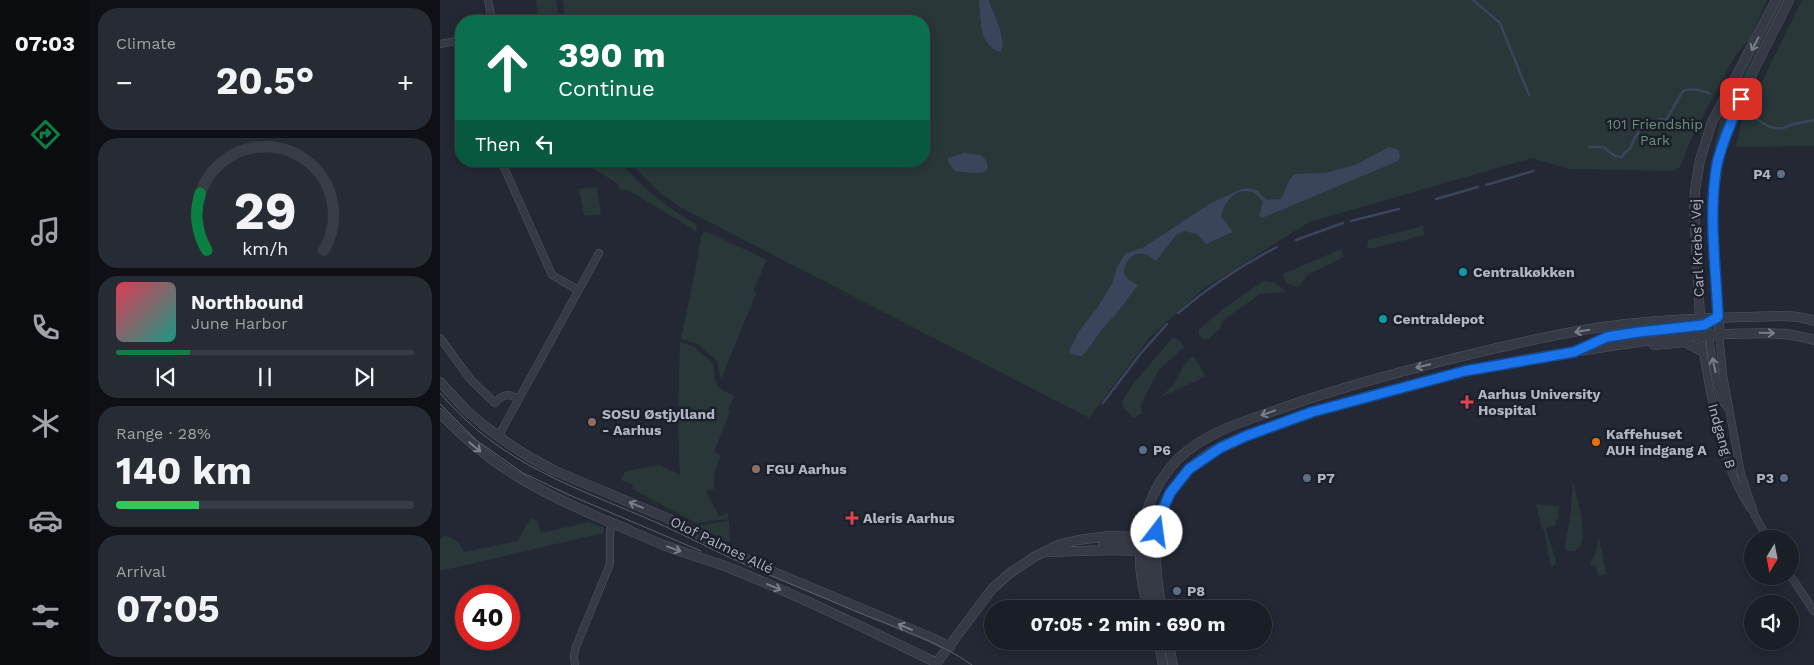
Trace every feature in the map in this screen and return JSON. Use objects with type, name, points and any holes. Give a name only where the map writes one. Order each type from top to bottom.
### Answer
[{"type":"street","points":[[488,0],[491,15]]},
{"type":"street","name":"Carl Krebs' Vej","points":[[1706,329],[1694,211],[1700,160],[1712,122],[1776,0]]},
{"type":"street","name":"Carl Krebs' Vej","points":[[1706,329],[1718,317],[1712,212],[1717,165],[1729,127],[1741,99],[1789,0]]},
{"type":"street","points":[[440,44],[455,41]]},
{"type":"street","points":[[504,167],[552,275],[578,290]]},
{"type":"street","points":[[498,437],[598,253]]},
{"type":"street","points":[[1044,552],[1111,550],[1145,546],[1156,538],[1163,509],[1170,493],[1179,480],[1199,460],[1235,440],[1312,412],[1465,371],[1619,344],[1680,336],[1706,329],[1718,317],[1786,316],[1814,321]]},
{"type":"street","points":[[1147,600],[1143,582],[1148,505],[1156,488],[1166,472],[1196,444],[1239,423],[1358,383],[1501,347],[1623,325],[1768,333],[1814,340]]},
{"type":"street","points":[[1574,352],[1607,337],[1639,332],[1706,329]]},
{"type":"street","points":[[1706,329],[1721,400],[1729,409],[1741,474],[1755,516],[1763,530]]},
{"type":"street","name":"Indgang B","points":[[1706,329],[1702,351],[1722,445],[1744,500],[1755,516]]},
{"type":"street","points":[[440,338],[471,380],[495,402],[506,394],[519,399]]},
{"type":"street","points":[[1619,344],[1685,342],[1702,351]]},
{"type":"street","name":"Olof Palmes Allé","points":[[440,382],[466,410],[498,437],[555,471],[667,518],[750,561],[950,647]]},
{"type":"street","name":"Olof Palmes Allé","points":[[440,413],[468,442],[488,458],[520,479],[563,502],[666,546],[729,568],[842,616],[936,664]]},
{"type":"street","points":[[575,665],[575,648],[610,564],[610,532],[613,523]]},
{"type":"street","points":[[936,664],[992,589],[1017,568],[1044,552],[1068,542],[1109,536],[1145,546]]},
{"type":"street","points":[[1145,546],[1156,538]]},
{"type":"street","points":[[1145,546],[1154,600]]},
{"type":"street","points":[[1145,546],[1156,574],[1160,600]]},
{"type":"street","points":[[1796,585],[1814,611]]},
{"type":"street","points":[[1808,603],[1814,616]]},
{"type":"street","points":[[1160,650],[1163,665]]},
{"type":"street","points":[[1170,650],[1173,665]]},
{"type":"green space","points":[[536,0],[556,0],[558,15],[537,15]]},
{"type":"green space","name":"101 Friendship Park","points":[[563,0],[979,0],[981,10],[980,21],[988,44],[1002,37],[989,0],[1767,0],[1750,39],[1735,56],[1692,137],[1680,167],[1674,171],[1569,169],[1532,158],[1309,222],[1202,290],[1150,337],[1089,418],[680,207],[660,193],[634,167],[930,167],[930,15],[564,15]]},
{"type":"green space","points":[[1779,0],[1784,0],[1729,113],[1709,173],[1721,116]]},
{"type":"green space","points":[[1802,0],[1814,0],[1814,146],[1736,147],[1741,124]]},
{"type":"green space","points":[[590,167],[625,167],[655,196],[697,225],[696,231],[628,190],[621,190],[617,183]]},
{"type":"green space","points":[[597,187],[601,214],[584,216],[579,189]]},
{"type":"green space","points":[[1423,226],[1424,235],[1374,248],[1367,248],[1368,240]]},
{"type":"green space","points":[[705,231],[767,260],[754,289],[756,294],[721,379],[717,361],[697,344],[681,339],[701,236]]},
{"type":"green space","points":[[1341,249],[1344,257],[1309,274],[1298,287],[1286,283],[1283,274]]},
{"type":"green space","points":[[1264,281],[1275,283],[1287,292],[1260,294],[1222,321],[1221,328],[1210,338],[1204,340],[1199,335],[1199,330],[1214,316]]},
{"type":"green space","points":[[1173,337],[1179,340],[1184,347],[1159,370],[1141,404],[1142,414],[1133,418],[1123,407],[1122,401],[1137,379]]},
{"type":"green space","points":[[680,342],[695,347],[710,360],[714,365],[715,382],[722,390],[734,396],[728,410],[730,412],[714,452],[721,455],[715,472],[714,489],[706,491],[719,517],[727,513],[729,516],[727,519],[696,523],[632,489],[633,485],[621,480],[625,472],[660,465],[680,475],[678,418]]},
{"type":"green space","points":[[1194,357],[1206,376],[1161,397],[1174,384],[1184,365]]},
{"type":"green space","points":[[1573,480],[1583,534],[1579,548],[1567,551],[1565,547],[1571,510]]},
{"type":"green space","points":[[1536,504],[1561,507],[1558,509],[1559,518],[1556,520],[1555,526],[1546,528],[1556,563],[1551,568],[1544,529],[1542,529]]},
{"type":"green space","points":[[531,518],[537,521],[541,533],[589,522],[605,528],[603,533],[440,571],[440,539],[445,535],[459,543],[464,552],[517,541]]},
{"type":"green space","points":[[729,521],[730,543],[697,526]]},
{"type":"green space","points":[[1599,537],[1606,574],[1598,576],[1596,566],[1589,565],[1596,552]]},
{"type":"water","points":[[979,0],[989,0],[1001,33],[1001,52],[994,49],[984,38]]},
{"type":"water","points":[[1389,147],[1399,150],[1400,157],[1398,161],[1262,218],[1259,216],[1263,202],[1257,195],[1244,191],[1232,196],[1223,209],[1221,217],[1233,232],[1206,244],[1197,234],[1184,231],[1176,235],[1156,261],[1145,254],[1132,256],[1125,266],[1124,274],[1129,280],[1138,285],[1086,352],[1081,356],[1071,354],[1069,351],[1079,331],[1097,308],[1112,284],[1117,267],[1125,254],[1144,247],[1211,203],[1239,190],[1246,188],[1257,190],[1266,200],[1281,199],[1290,179],[1295,174],[1325,173],[1355,165]]},
{"type":"water","points":[[964,153],[981,155],[986,160],[988,167],[985,172],[955,171],[948,162],[948,158]]},
{"type":"waterway","points":[[1473,0],[1500,23],[1529,95]]},
{"type":"waterway","points":[[1589,147],[1603,147],[1615,156],[1622,157],[1630,149],[1646,121],[1655,124],[1659,119],[1666,120],[1683,91],[1696,90],[1709,93]]},
{"type":"waterway","points":[[1751,115],[1766,125],[1779,129],[1814,120]]},
{"type":"waterway","points":[[1486,185],[1533,171]]},
{"type":"waterway","points":[[1436,199],[1478,187]]},
{"type":"waterway","points":[[1351,221],[1399,209]]},
{"type":"waterway","points":[[1296,240],[1343,223]]},
{"type":"waterway","points":[[1178,313],[1226,277],[1277,247]]},
{"type":"waterway","points":[[1103,403],[1141,353],[1167,324]]},
{"type":"tram line","points":[[440,393],[489,440],[543,473],[662,525],[723,555],[915,635],[959,656],[972,665]]},
{"type":"tram line","points":[[440,404],[476,440],[523,473],[567,494],[701,551]]},
{"type":"place","name":"P4","points":[[1781,174]]},
{"type":"place","name":"Centralkøkken","points":[[1463,272]]},
{"type":"place","name":"Centraldepot","points":[[1383,319]]},
{"type":"place","name":"Aarhus University Hospital","points":[[1467,402]]},
{"type":"place","name":"SOSU Østjylland - Aarhus","points":[[592,422]]},
{"type":"place","name":"Kaffehuset AUH indgang A","points":[[1596,442]]},
{"type":"place","name":"P6","points":[[1143,450]]},
{"type":"place","name":"FGU Aarhus","points":[[756,469]]},
{"type":"place","name":"P7","points":[[1307,478]]},
{"type":"place","name":"P3","points":[[1784,478]]},
{"type":"place","name":"Aleris Aarhus","points":[[852,518]]},
{"type":"place","name":"P8","points":[[1177,591]]},
{"type":"route","points":[[1157,532],[1163,509],[1170,493],[1179,480],[1199,460],[1235,440],[1312,412],[1465,371],[1574,352],[1607,337],[1704,325],[1718,317],[1712,212],[1717,165],[1729,127],[1741,99]]}]
